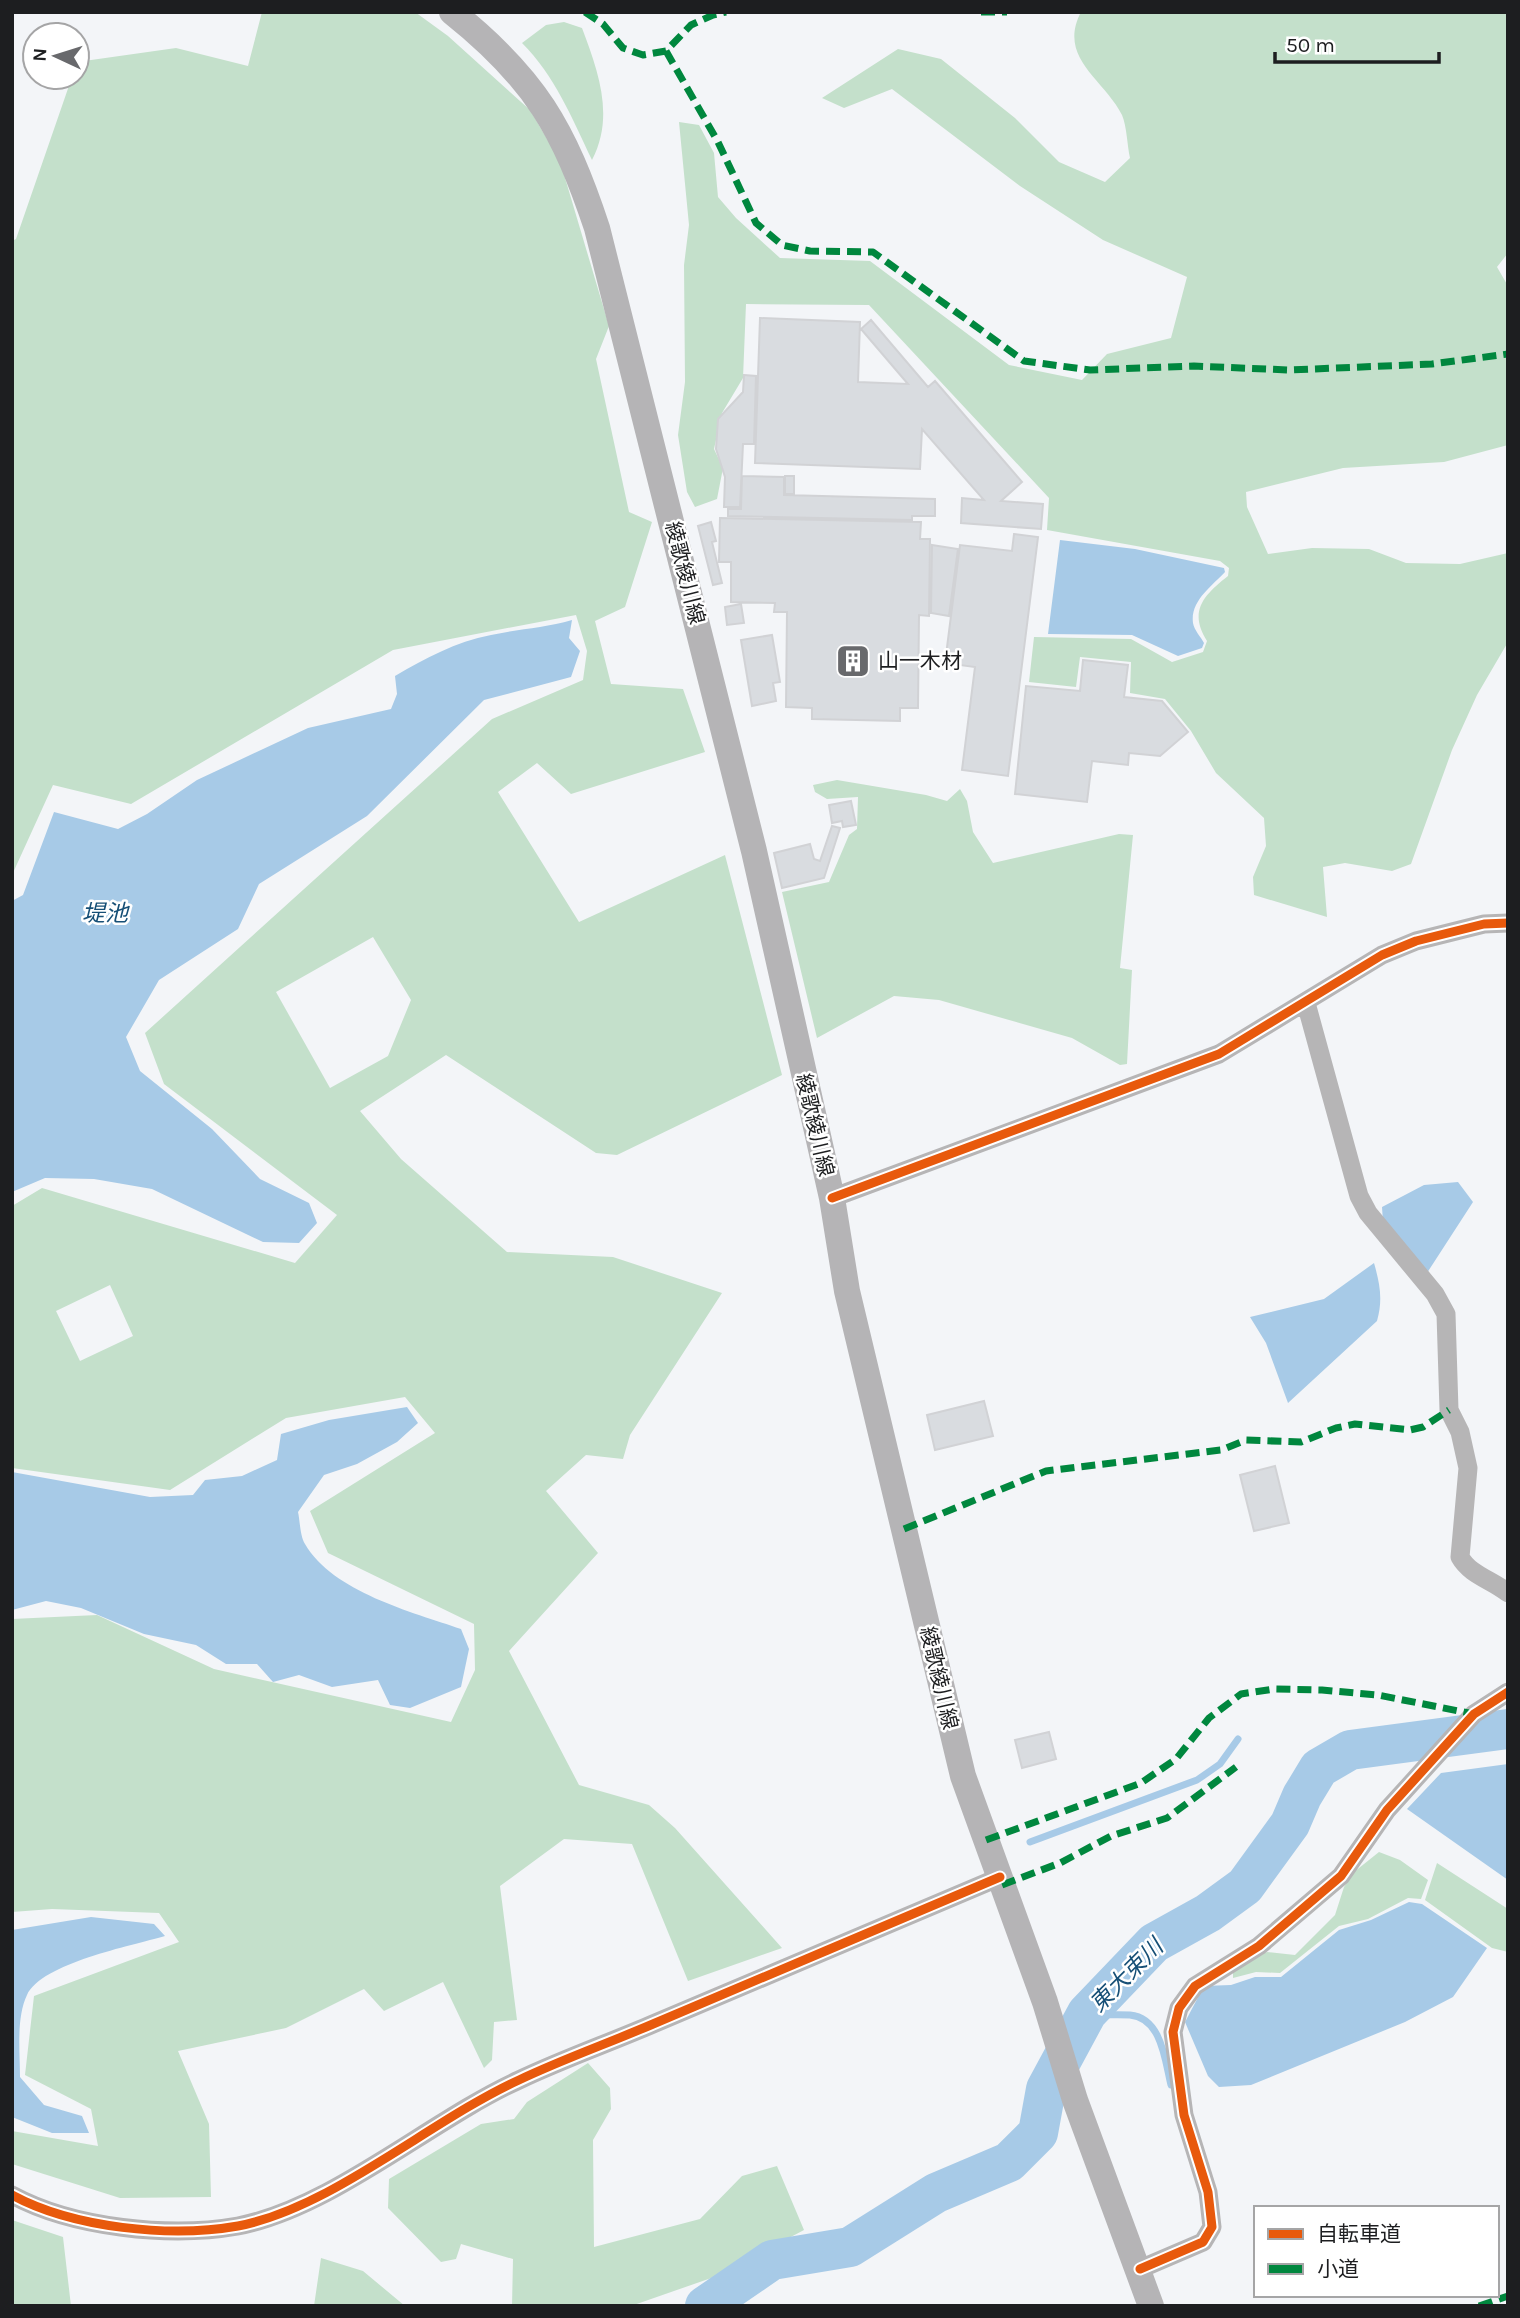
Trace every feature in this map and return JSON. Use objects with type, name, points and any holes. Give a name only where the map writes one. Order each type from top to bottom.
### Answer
[{"type":"main road","name":"綾歌綾川線","points":[[452,12],[521,74],[543,104],[559,130],[582,181],[597,228],[754,851],[832,1198],[847,1291],[963,1776],[1045,2001],[1075,2100],[1140,2269],[1151,2306]]},
{"type":"street","points":[[832,1198],[1219,1054],[1382,955],[1416,941],[1484,924],[1508,923]]},
{"type":"street","points":[[1306,1003],[1359,1196],[1368,1213],[1435,1294],[1446,1314],[1449,1410],[1460,1432],[1468,1468],[1460,1558],[1467,1569],[1493,1581],[1508,1593]]},
{"type":"street","points":[[1140,2269],[1203,2242],[1212,2227],[1208,2192],[1184,2115],[1173,2032],[1179,2008],[1195,1986],[1259,1946],[1341,1876],[1387,1810],[1467,1722],[1508,1692]]},
{"type":"street","points":[[12,2194],[57,2214],[96,2223],[194,2230],[239,2225],[283,2211],[327,2191],[517,2080],[1000,1877]]},
{"type":"green space","points":[[262,12],[415,12],[448,36],[530,110],[560,161],[609,326],[596,359],[629,512],[652,522],[625,607],[595,621],[611,684],[683,689],[705,752],[571,794],[537,763],[498,792],[579,922],[725,855],[782,1075],[617,1155],[596,1153],[446,1055],[360,1111],[401,1159],[507,1252],[613,1257],[722,1293],[630,1435],[623,1459],[586,1455],[546,1491],[598,1553],[509,1651],[579,1785],[649,1805],[675,1828],[782,1948],[688,1981],[632,1844],[564,1839],[500,1886],[517,2020],[494,2022],[492,2060],[484,2068],[443,1982],[384,2011],[364,1989],[286,2028],[178,2051],[209,2124],[211,2197],[120,2198],[12,2164],[12,2131],[98,2146],[91,2109],[25,2075],[34,1996],[179,1942],[159,1913],[52,1909],[12,1912],[12,1619],[97,1615],[214,1669],[451,1722],[475,1670],[474,1624],[328,1553],[310,1511],[435,1433],[405,1397],[286,1418],[170,1490],[12,1468],[12,1206],[42,1188],[295,1263],[337,1215],[164,1084],[145,1033],[492,719],[583,680],[587,651],[576,615],[393,650],[131,804],[53,785],[12,875],[12,241],[16,239],[67,91],[91,91],[91,60],[176,48],[248,66]],"holes":[[[373,937],[411,1000],[388,1056],[330,1088],[276,992]],[[110,1285],[133,1336],[80,1361],[56,1311]]]},
{"type":"green space","points":[[1081,12],[1508,12],[1508,253],[1497,267],[1508,286],[1508,445],[1444,462],[1343,468],[1246,492],[1247,507],[1268,554],[1312,548],[1369,549],[1406,563],[1460,564],[1508,553],[1508,642],[1477,695],[1452,750],[1411,864],[1392,871],[1345,863],[1323,867],[1327,917],[1254,895],[1253,877],[1266,846],[1264,818],[1216,773],[1191,731],[1165,699],[1130,693],[1131,662],[1080,657],[1076,687],[1029,682],[1034,637],[1131,639],[1172,662],[1203,652],[1207,641],[1199,621],[1201,604],[1228,576],[1229,568],[1220,561],[1047,530],[1049,498],[869,305],[746,304],[743,378],[722,413],[714,449],[723,468],[717,499],[695,507],[687,492],[678,435],[685,382],[684,265],[689,225],[679,122],[699,125],[714,153],[718,197],[736,218],[780,258],[870,261],[1009,365],[1082,380],[1107,354],[1171,338],[1187,277],[1103,240],[1020,186],[892,89],[844,108],[822,98],[898,49],[941,59],[1015,118],[1059,162],[1105,182],[1130,158],[1122,115],[1079,55],[1075,28]]},
{"type":"green space","points":[[564,22],[582,28],[602,94],[602,127],[592,160],[553,83],[522,43],[546,25]]},
{"type":"green space","points":[[837,780],[947,801],[960,789],[967,801],[973,832],[993,863],[1119,834],[1133,835],[1120,968],[1132,970],[1127,1064],[1120,1065],[1072,1038],[939,1000],[894,996],[817,1038],[782,892],[829,882],[849,835],[857,829],[858,797],[827,799],[815,792],[813,785]]},
{"type":"green space","points":[[1379,1852],[1400,1860],[1428,1880],[1421,1899],[1408,1898],[1368,1919],[1339,1926],[1280,1973],[1256,1972],[1233,1978],[1233,1971],[1267,1952],[1295,1955],[1335,1915],[1344,1887],[1354,1872]]},
{"type":"green space","points":[[1437,1863],[1508,1909],[1508,1952],[1492,1948],[1425,1900]]},
{"type":"green space","points":[[588,2063],[610,2088],[611,2109],[593,2140],[594,2247],[700,2219],[742,2176],[777,2166],[804,2230],[717,2276],[631,2306],[512,2306],[513,2259],[461,2244],[456,2259],[441,2262],[388,2208],[389,2179],[481,2124],[514,2119],[527,2102]]},
{"type":"green space","points":[[12,2220],[63,2237],[71,2306],[12,2306]]},
{"type":"green space","points":[[321,2258],[363,2271],[405,2306],[314,2306]]},
{"type":"water","points":[[1060,540],[1135,549],[1224,568],[1225,572],[1198,601],[1193,615],[1196,631],[1204,643],[1202,648],[1178,656],[1132,635],[1048,634]]},
{"type":"water","name":"堤池","points":[[572,620],[569,638],[580,651],[571,677],[484,700],[367,816],[259,884],[238,929],[159,980],[126,1037],[140,1071],[212,1129],[260,1179],[309,1203],[317,1223],[299,1243],[263,1242],[152,1189],[94,1179],[45,1178],[12,1192],[12,901],[23,895],[54,812],[118,829],[147,814],[197,780],[308,728],[391,709],[397,694],[395,676],[441,651],[478,638]]},
{"type":"water","points":[[1458,1182],[1473,1202],[1427,1273],[1383,1222],[1382,1207],[1424,1185]]},
{"type":"water","points":[[1374,1263],[1380,1292],[1377,1321],[1288,1403],[1266,1343],[1250,1317],[1324,1299]]},
{"type":"water","points":[[407,1407],[418,1423],[397,1442],[357,1464],[324,1475],[298,1512],[301,1533],[305,1544],[318,1561],[354,1588],[397,1607],[461,1629],[469,1649],[461,1687],[410,1708],[390,1705],[378,1680],[332,1687],[299,1675],[273,1682],[257,1664],[226,1664],[196,1645],[144,1634],[81,1608],[46,1601],[12,1610],[12,1472],[150,1497],[193,1495],[205,1480],[242,1476],[277,1460],[281,1434],[329,1420]]},
{"type":"water","points":[[1508,1764],[1508,1880],[1407,1809],[1441,1773]]},
{"type":"water","points":[[1409,1902],[1422,1904],[1487,1948],[1453,1997],[1405,2022],[1251,2085],[1219,2087],[1208,2076],[1185,2022],[1204,1986],[1231,1985],[1255,1977],[1281,1977],[1339,1930],[1371,1920]]},
{"type":"water","points":[[91,1917],[154,1924],[165,1936],[68,1965],[36,1984],[27,1995],[20,2024],[20,2077],[44,2105],[82,2116],[89,2133],[52,2133],[12,2117],[12,1930]]},
{"type":"building","points":[[760,318],[860,322],[858,382],[908,384],[861,329],[871,320],[928,387],[935,381],[1022,482],[1001,501],[1043,504],[1041,529],[961,523],[962,498],[984,500],[922,429],[920,469],[755,463]]},
{"type":"building","points":[[744,375],[756,376],[754,444],[743,444],[740,507],[724,507],[725,477],[716,449],[718,419],[743,392]]},
{"type":"building","points":[[742,476],[784,477],[784,495],[935,499],[935,516],[912,516],[912,520],[728,516],[728,509],[741,509]]},
{"type":"building","points":[[785,476],[794,476],[794,494],[785,494]]},
{"type":"building","name":"山一木材","points":[[720,518],[921,522],[920,539],[930,539],[929,616],[919,615],[918,708],[900,708],[900,721],[812,719],[812,708],[786,707],[787,612],[774,612],[775,603],[731,602],[731,562],[719,562]]},
{"type":"building","points":[[711,522],[716,541],[712,542],[722,583],[713,585],[698,526]]},
{"type":"building","points":[[1014,534],[1038,537],[1008,776],[962,770],[975,667],[945,663],[960,545],[1012,551]]},
{"type":"building","points":[[932,545],[958,549],[949,616],[931,613]]},
{"type":"building","points":[[741,604],[744,623],[727,625],[725,607]]},
{"type":"building","points":[[772,635],[780,682],[773,683],[776,701],[752,706],[741,640]]},
{"type":"building","points":[[1083,660],[1128,665],[1124,697],[1162,701],[1188,732],[1160,756],[1129,753],[1128,765],[1092,761],[1087,802],[1015,794],[1026,686],[1080,691]]},
{"type":"building","points":[[851,801],[856,825],[843,827],[842,821],[832,823],[829,805]]},
{"type":"building","points":[[832,826],[840,828],[824,878],[782,888],[774,853],[810,844],[814,859],[820,861]]},
{"type":"building","points":[[984,1401],[993,1436],[935,1450],[927,1415]]},
{"type":"building","points":[[1275,1466],[1289,1523],[1254,1531],[1240,1475]]},
{"type":"building","points":[[1049,1732],[1056,1759],[1022,1768],[1015,1740]]},
{"type":"waterway","name":"東大束川","points":[[705,2306],[772,2260],[850,2247],[936,2193],[1009,2162],[1038,2133],[1046,2089],[1087,2013],[1154,1943],[1208,1913],[1245,1886],[1290,1824],[1302,1796],[1319,1768],[1350,1750],[1508,1729]]},
{"type":"waterway","points":[[1030,1842],[1197,1780],[1220,1764],[1238,1739]]},
{"type":"waterway","points":[[1087,2013],[1130,2015],[1149,2024],[1164,2053],[1171,2085]]},
{"type":"marked path","points":[[585,12],[603,24],[623,48],[643,55],[666,51],[691,25],[726,12]]},
{"type":"marked path","points":[[981,12],[1007,12]]},
{"type":"marked path","points":[[666,51],[718,142],[756,223],[782,245],[810,251],[873,252],[1024,361],[1090,370],[1194,366],[1289,370],[1432,364],[1508,354]]},
{"type":"marked path","points":[[904,1529],[1046,1471],[1221,1450],[1246,1440],[1301,1442],[1336,1428],[1355,1424],[1410,1430],[1423,1427],[1449,1410]]},
{"type":"marked path","points":[[986,1840],[1141,1783],[1176,1759],[1209,1718],[1241,1694],[1274,1689],[1322,1690],[1378,1695],[1474,1714]]},
{"type":"marked path","points":[[1002,1885],[1060,1863],[1111,1836],[1167,1818],[1236,1767]]},
{"type":"marked path","points":[[1479,2306],[1508,2296]]},
{"type":"cycle path","points":[[832,1198],[1219,1054],[1382,955],[1416,941],[1484,924],[1508,923]]},
{"type":"cycle path","points":[[1140,2269],[1203,2242],[1212,2227],[1208,2192],[1184,2115],[1173,2032],[1179,2008],[1195,1986],[1259,1946],[1341,1876],[1387,1810],[1474,1714],[1508,1692]]},
{"type":"cycle path","points":[[12,2195],[63,2215],[92,2222],[153,2230],[183,2231],[238,2226],[273,2216],[345,2182],[451,2117],[519,2080],[1000,1877]]},
{"type":"place","name":"山一木材","points":[[853,661]]}]
